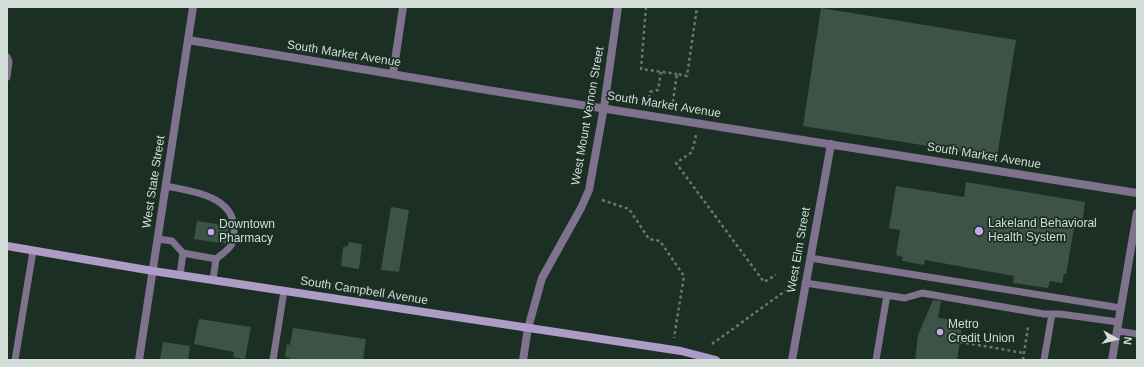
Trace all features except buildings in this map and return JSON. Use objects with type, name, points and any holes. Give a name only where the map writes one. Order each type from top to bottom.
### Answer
[{"type":"main road","name":"South Campbell Avenue","points":[[7,246],[153,271],[681,351],[716,360]]},
{"type":"street","name":"West State Street","points":[[139,360],[193,7]]},
{"type":"street","points":[[393,74],[403,7]]},
{"type":"street","name":"West Mount Vernon Street","points":[[523,360],[528,328],[542,278],[581,208],[589,190],[604,107],[618,7]]},
{"type":"street","name":"South Market Avenue","points":[[188,40],[1137,193]]},
{"type":"street","name":"West Elm Street","points":[[792,360],[831,144]]},
{"type":"street","points":[[1112,360],[1137,213]]},
{"type":"lane","points":[[7,57],[9,61],[7,77]]},
{"type":"lane","points":[[166,186],[207,195],[222,204],[231,214],[234,236],[232,246],[216,259],[213,280]]},
{"type":"lane","points":[[158,239],[172,241],[183,253],[216,259]]},
{"type":"lane","points":[[15,360],[32,250]]},
{"type":"lane","points":[[180,275],[183,253]]},
{"type":"lane","points":[[810,258],[1121,308]]},
{"type":"lane","points":[[805,284],[904,298],[922,293],[1052,314],[1117,327],[1137,334]]},
{"type":"lane","points":[[273,360],[284,291]]},
{"type":"lane","points":[[876,360],[887,295]]},
{"type":"lane","points":[[1044,360],[1052,314]]},
{"type":"path","points":[[646,7],[641,69],[687,76],[697,7]]},
{"type":"path","points":[[648,104],[650,92],[658,90],[661,72]]},
{"type":"path","points":[[672,108],[677,74]]},
{"type":"path","points":[[696,135],[692,152],[676,163],[764,282],[776,275]]},
{"type":"path","points":[[602,200],[629,209],[649,239],[660,241],[684,276],[674,338]]},
{"type":"path","points":[[712,344],[792,286]]},
{"type":"path","points":[[1023,360],[1028,327]]},
{"type":"path","points":[[960,342],[1024,353]]},
{"type":"place","name":"Lakeland Behavioral Health System","points":[[979,231]]},
{"type":"place","name":"Downtown Pharmacy","points":[[211,232]]},
{"type":"place","name":"Metro Credit Union","points":[[940,332]]}]
